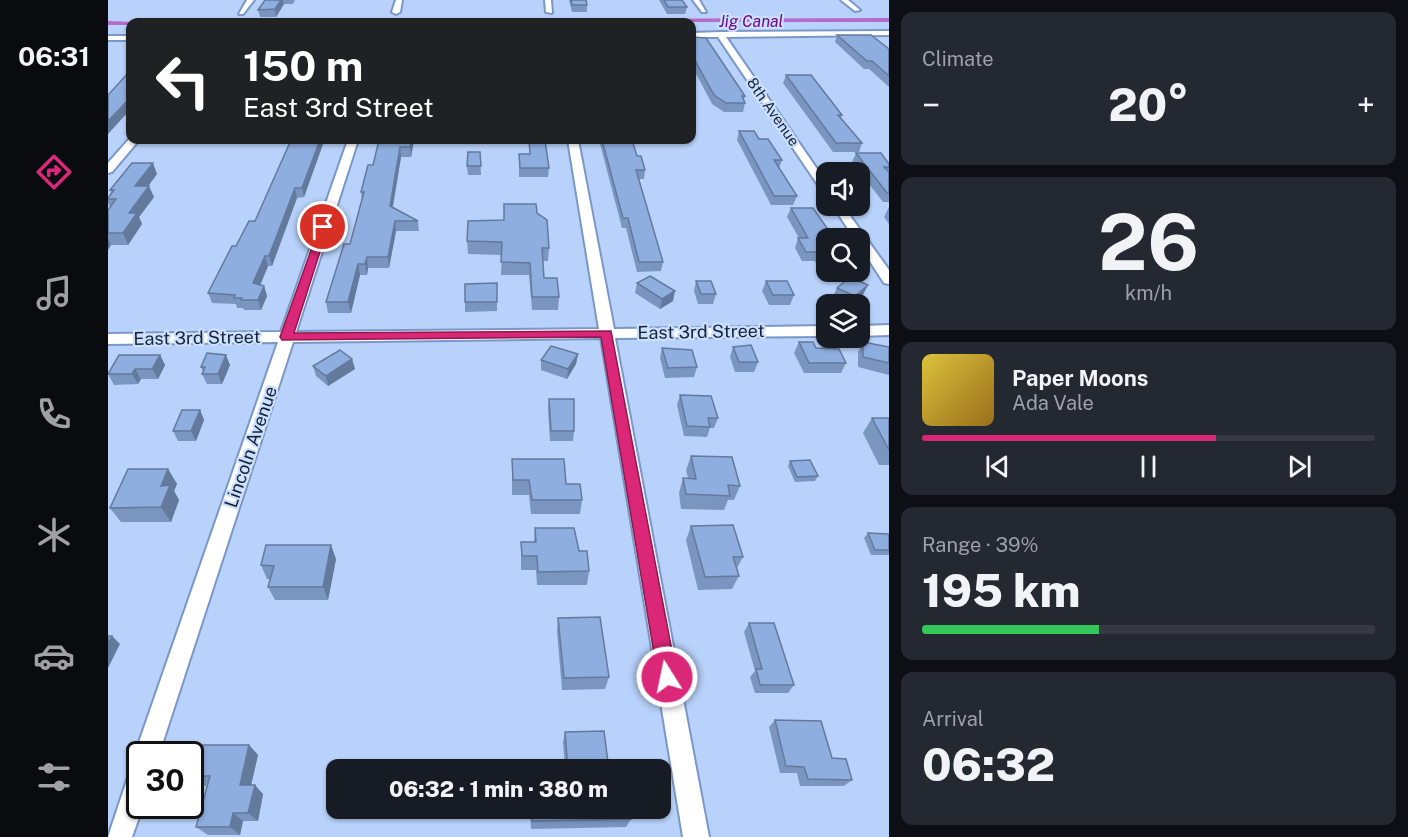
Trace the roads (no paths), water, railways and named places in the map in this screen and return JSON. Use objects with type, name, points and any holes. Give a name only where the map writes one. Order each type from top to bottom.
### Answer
[{"type":"street","points":[[241,13],[251,0]]},
{"type":"street","points":[[396,12],[399,0]]},
{"type":"street","points":[[548,0],[550,12]]},
{"type":"street","points":[[696,0],[704,11]]},
{"type":"street","points":[[844,0],[856,10]]},
{"type":"street","points":[[696,34],[888,35]]},
{"type":"street","name":"8th Avenue","points":[[720,34],[816,174]]},
{"type":"street","points":[[108,38],[126,38]]},
{"type":"street","points":[[108,170],[131,144]]},
{"type":"street","name":"Lincoln Avenue","points":[[151,741],[352,144]]},
{"type":"street","points":[[574,144],[696,837]]},
{"type":"street","points":[[845,216],[889,280]]},
{"type":"street","points":[[870,331],[889,330]]},
{"type":"street","name":"East 3rd Street","points":[[108,339],[816,331]]},
{"type":"street","points":[[119,837],[126,817]]},
{"type":"waterway","name":"Jig Canal","points":[[696,21],[889,20]]},
{"type":"waterway","name":"Jig Canal","points":[[108,23],[126,23]]}]
